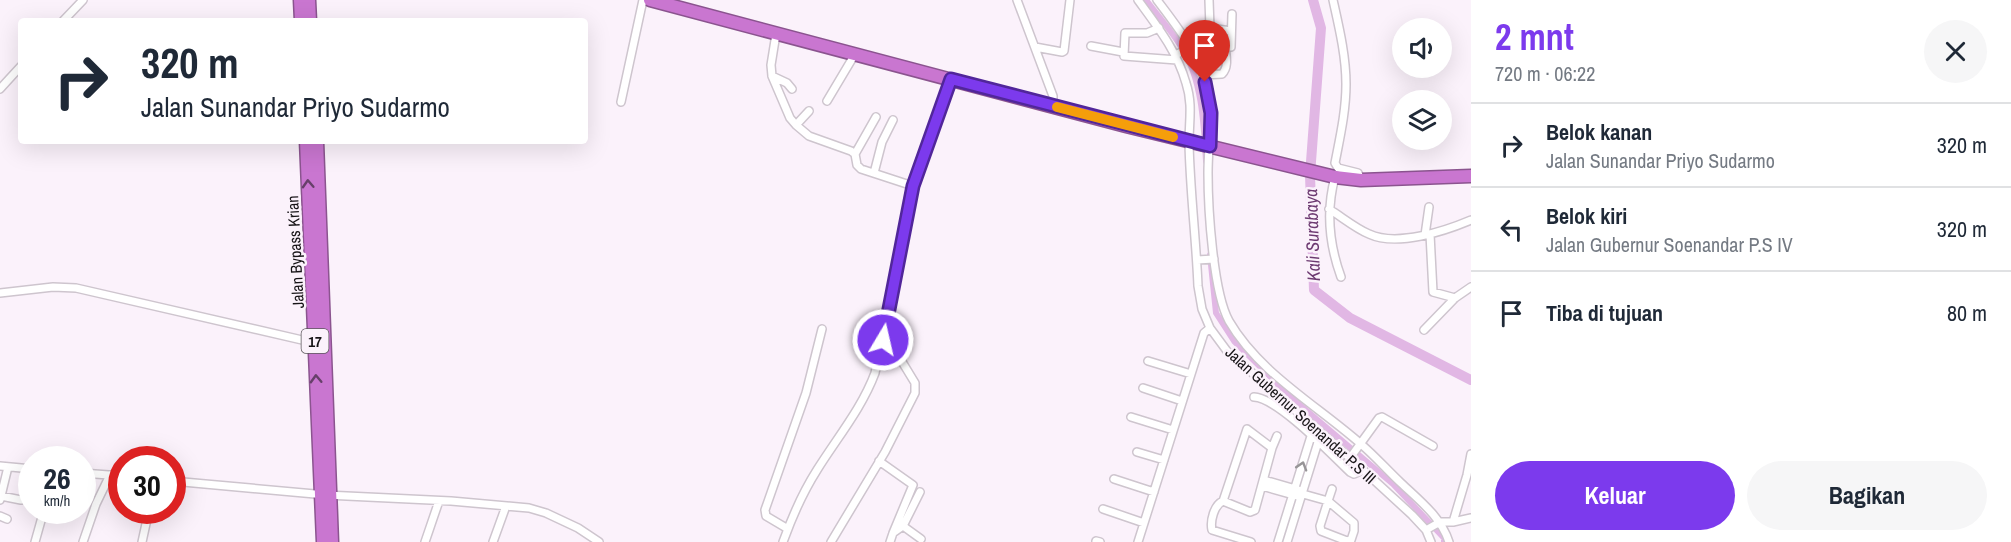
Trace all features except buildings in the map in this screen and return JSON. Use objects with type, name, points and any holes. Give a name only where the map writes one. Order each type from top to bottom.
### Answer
[{"type":"highway","points":[[300,0],[301,18]]},
{"type":"highway","points":[[309,0],[310,18]]},
{"type":"highway","points":[[650,0],[1191,142],[1333,176],[1361,180],[1471,176]]},
{"type":"highway","name":"Jalan Bypass Krian","points":[[306,144],[315,343],[326,495],[332,542]]},
{"type":"highway","name":"Jalan Bypass Krian","points":[[317,144],[326,495],[323,542]]},
{"type":"street","points":[[66,18],[83,0]]},
{"type":"street","points":[[621,102],[643,0]]},
{"type":"street","points":[[1017,0],[1053,96],[1053,106]]},
{"type":"street","points":[[1035,47],[1064,51],[1070,0]]},
{"type":"street","name":"Jalan Gubernur Soenandar P.S III","points":[[1138,0],[1178,56],[1191,101],[1191,142],[1199,260],[1198,286],[1202,309],[1210,328],[1227,351],[1279,395],[1312,432]]},
{"type":"street","points":[[1157,0],[1190,47],[1207,89],[1211,113],[1208,173],[1213,259],[1223,305],[1230,322],[1258,359],[1360,445],[1445,529],[1449,542]]},
{"type":"street","points":[[1209,0],[1210,28],[1231,31]]},
{"type":"street","points":[[1333,0],[1346,82],[1344,114],[1335,163],[1338,168],[1358,173],[1361,180]]},
{"type":"street","points":[[1125,24],[1123,52],[1126,57],[1178,56],[1190,47],[1215,45],[1230,47],[1232,45],[1232,14]]},
{"type":"street","points":[[1125,33],[1147,33],[1159,28]]},
{"type":"street","points":[[776,34],[771,65],[772,76],[790,118],[809,136],[855,154]]},
{"type":"street","points":[[1091,46],[1123,52]]},
{"type":"street","points":[[1203,75],[1224,72],[1227,65],[1226,47]]},
{"type":"street","points":[[827,101],[855,54]]},
{"type":"street","points":[[0,89],[18,69]]},
{"type":"street","points":[[772,76],[787,83],[792,89]]},
{"type":"street","points":[[783,542],[816,472],[866,395],[875,374],[913,186],[951,79]]},
{"type":"street","points":[[796,125],[809,111]]},
{"type":"street","points":[[876,117],[855,154],[858,167],[913,186]]},
{"type":"street","points":[[874,173],[882,142],[893,120]]},
{"type":"street","points":[[1333,176],[1329,209],[1333,250],[1341,277]]},
{"type":"street","points":[[1429,207],[1428,235],[1433,292],[1455,298]]},
{"type":"street","points":[[1329,209],[1363,231],[1378,237],[1428,235],[1471,220]]},
{"type":"street","points":[[1199,260],[1213,259]]},
{"type":"street","points":[[0,293],[53,287],[76,288],[315,343]]},
{"type":"street","points":[[1424,330],[1455,298],[1471,287]]},
{"type":"street","points":[[1138,542],[1204,333],[1210,328]]},
{"type":"street","points":[[788,529],[766,516],[765,510],[806,393],[822,329]]},
{"type":"street","points":[[831,542],[891,441],[916,388],[900,360],[880,353]]},
{"type":"street","points":[[1148,361],[1191,374]]},
{"type":"street","points":[[1279,395],[1287,385]]},
{"type":"street","points":[[1143,388],[1182,401]]},
{"type":"street","points":[[1254,397],[1269,402],[1312,432],[1350,472],[1354,474],[1363,470]]},
{"type":"street","points":[[1131,417],[1173,430]]},
{"type":"street","points":[[1351,457],[1382,417],[1433,446]]},
{"type":"street","points":[[1251,542],[1211,529],[1217,505],[1223,501],[1247,429],[1272,448]]},
{"type":"street","points":[[1287,542],[1312,432]]},
{"type":"street","points":[[1223,501],[1253,512],[1255,510],[1277,436]]},
{"type":"street","points":[[1278,542],[1319,438]]},
{"type":"street","name":"Jalan Gubernur Soenandar P.S III","points":[[1319,438],[1351,457],[1428,530],[1431,542]]},
{"type":"street","points":[[1137,452],[1164,460]]},
{"type":"street","points":[[1453,522],[1471,454]]},
{"type":"street","points":[[879,461],[913,486],[890,542]]},
{"type":"street","points":[[4,467],[1,498],[18,500]]},
{"type":"street","points":[[83,542],[96,504],[108,479]]},
{"type":"street","points":[[1114,479],[1154,492]]},
{"type":"street","points":[[186,482],[326,495],[529,508],[578,528],[598,542]]},
{"type":"street","points":[[1263,483],[1328,501],[1354,523],[1354,531],[1349,541],[1321,531],[1320,526],[1328,501],[1332,489]]},
{"type":"street","points":[[893,533],[903,526],[920,492]]},
{"type":"street","points":[[425,542],[439,501]]},
{"type":"street","points":[[492,542],[506,506]]},
{"type":"street","points":[[1103,509],[1144,523]]},
{"type":"street","points":[[1428,530],[1439,523],[1471,518]]},
{"type":"street","points":[[35,542],[40,524]]},
{"type":"street","points":[[142,542],[146,524]]},
{"type":"street","points":[[903,526],[921,539]]},
{"type":"waterway","points":[[1146,0],[1189,60],[1201,103],[1206,161]]},
{"type":"waterway","name":"Kali Surabaya","points":[[1313,0],[1321,28],[1310,175],[1314,290],[1350,318],[1471,380]]},
{"type":"waterway","points":[[1210,255],[1216,313],[1234,341],[1294,400],[1393,484],[1444,538],[1444,542]]},
{"type":"slow traffic","points":[[1057,107],[1173,137]]},
{"type":"route","points":[[883,340],[913,186],[951,79],[1210,146],[1211,113],[1205,82]]}]
